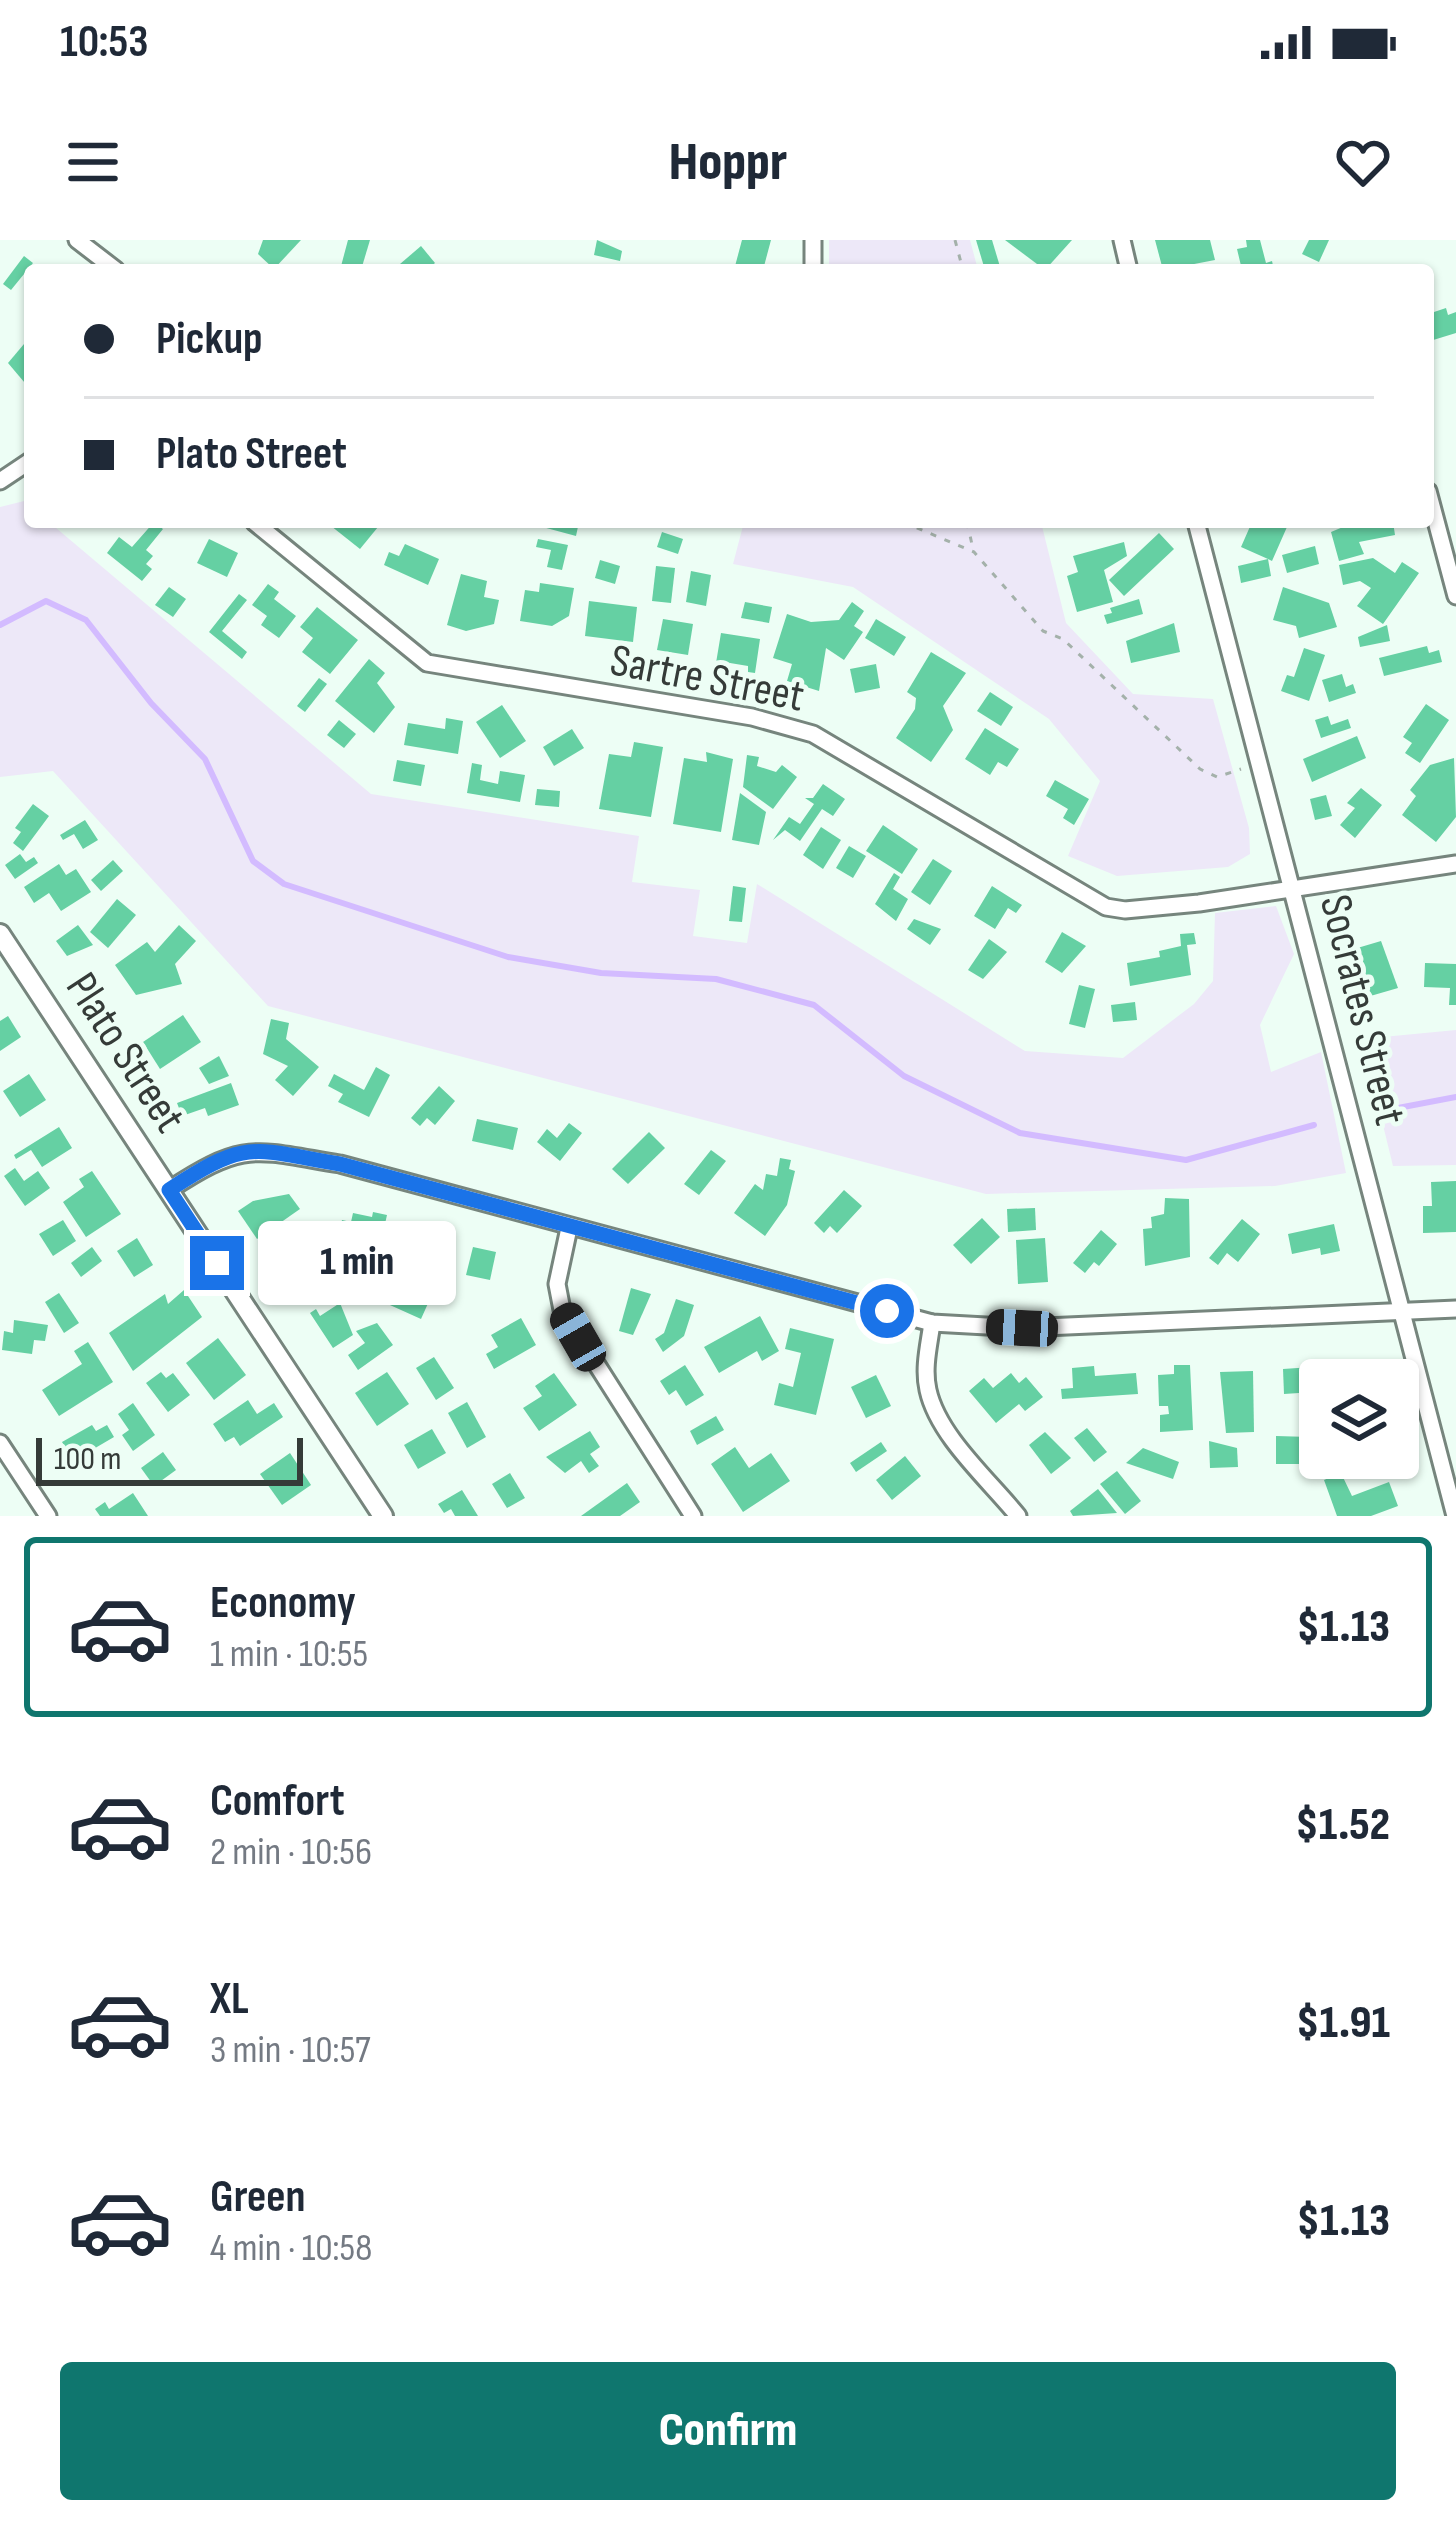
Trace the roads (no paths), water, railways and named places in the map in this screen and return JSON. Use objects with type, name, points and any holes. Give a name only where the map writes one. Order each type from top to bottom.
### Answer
[{"type":"street","points":[[77,240],[108,264]]},
{"type":"street","points":[[1434,514],[1456,596]]},
{"type":"street","name":"Sartre Street","points":[[261,528],[427,663],[752,717],[813,734],[1106,907],[1162,907],[1456,864]]},
{"type":"street","name":"Socrates Street","points":[[1198,528],[1455,1516]]},
{"type":"street","name":"Plato Street","points":[[0,934],[383,1516]]},
{"type":"street","points":[[169,1190],[217,1158],[257,1150],[340,1164],[932,1323],[1022,1328],[1456,1309]]},
{"type":"street","points":[[569,1228],[556,1284],[562,1310],[694,1516]]},
{"type":"street","points":[[932,1323],[925,1371],[928,1395],[944,1424],[1018,1516]]},
{"type":"street","points":[[0,1443],[49,1516]]},
{"type":"waterway","points":[[0,625],[46,601],[86,620],[151,703],[205,759],[253,861],[284,884],[508,957],[601,973],[716,979],[814,1005],[904,1076],[1020,1133],[1186,1160],[1314,1125]]},
{"type":"waterway","points":[[1377,1112],[1456,1097]]}]
